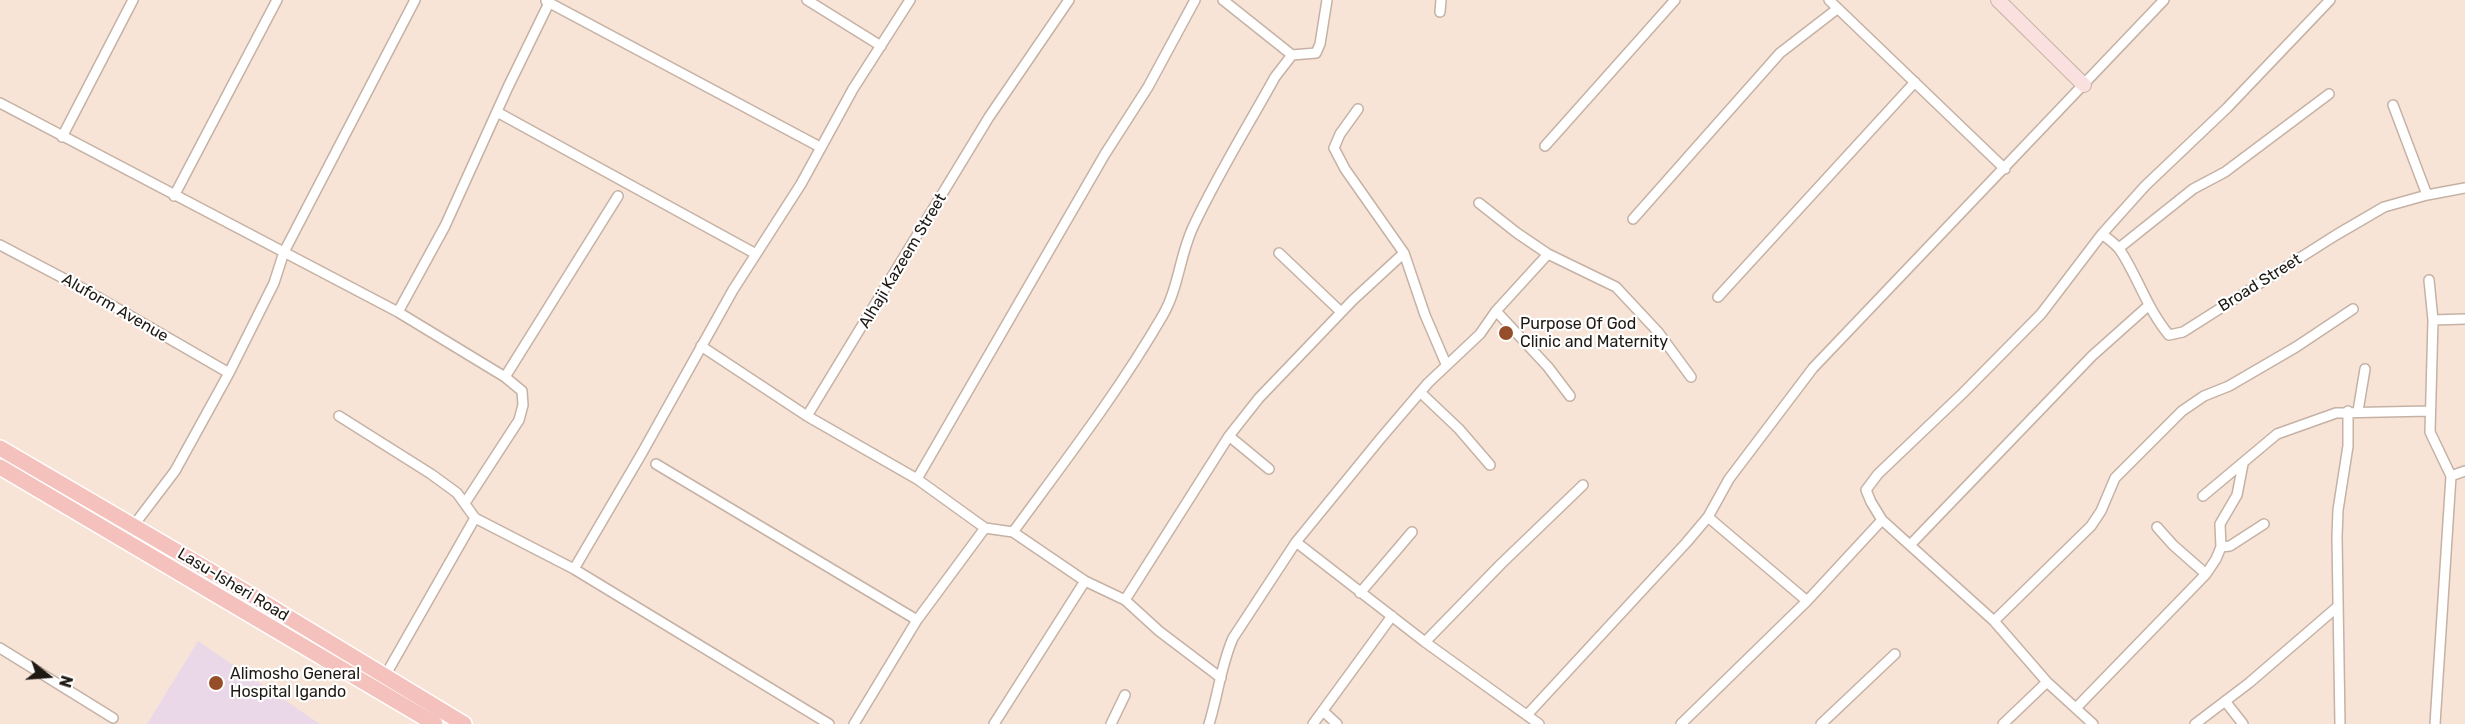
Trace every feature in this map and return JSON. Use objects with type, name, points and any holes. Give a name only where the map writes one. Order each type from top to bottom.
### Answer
[{"type":"main road","name":"Lasu-Isheri Road","points":[[0,448],[134,525],[464,724]]},
{"type":"main road","name":"Lasu-Isheri Road","points":[[0,467],[435,724]]},
{"type":"street","points":[[62,137],[133,0]]},
{"type":"street","points":[[174,196],[277,0]]},
{"type":"street","points":[[134,525],[175,471],[229,374],[262,310],[284,252],[415,0]]},
{"type":"street","points":[[807,0],[881,46]]},
{"type":"street","points":[[574,569],[701,346],[801,184],[820,147],[910,0]]},
{"type":"street","name":"Alhaji Kazeem Street","points":[[807,416],[989,117],[1069,0]]},
{"type":"street","points":[[917,479],[1105,154],[1148,87],[1195,0]]},
{"type":"street","points":[[1223,0],[1292,55],[1316,53],[1320,44],[1327,0]]},
{"type":"street","points":[[1440,12],[1441,0]]},
{"type":"street","points":[[1545,146],[1675,0]]},
{"type":"street","points":[[1828,0],[2005,169]]},
{"type":"street","points":[[1998,0],[2084,85]]},
{"type":"street","points":[[1527,715],[1708,517],[1729,479],[1813,368],[2164,0]]},
{"type":"street","points":[[2093,724],[2047,682],[1994,621],[1882,520],[1866,490],[1878,474],[1964,393],[2041,314],[2102,234],[2145,186],[2227,108],[2330,0]]},
{"type":"street","points":[[399,312],[445,226],[547,1],[820,147]]},
{"type":"street","points":[[1633,219],[1780,53],[1837,9]]},
{"type":"street","points":[[1013,532],[1099,416],[1164,313],[1176,285],[1193,226],[1275,77],[1292,55]]},
{"type":"street","points":[[1718,297],[1915,82]]},
{"type":"street","points":[[2119,248],[2193,189],[2225,172],[2330,94]]},
{"type":"street","points":[[0,104],[399,312],[505,377],[522,391],[523,405],[519,420],[465,503]]},
{"type":"street","points":[[2392,105],[2427,195]]},
{"type":"street","points":[[1358,109],[1340,134],[1334,148],[1345,170],[1404,253],[1425,315],[1446,364]]},
{"type":"street","points":[[497,112],[756,254]]},
{"type":"street","name":"Broad Street","points":[[2102,234],[2119,248],[2148,306],[2169,335],[2183,332],[2384,207],[2427,195],[2465,188]]},
{"type":"street","points":[[505,377],[618,196]]},
{"type":"street","points":[[1479,203],[1548,254],[1616,287],[1658,332],[1691,377]]},
{"type":"street","name":"Aluform Avenue","points":[[0,245],[80,287],[229,374]]},
{"type":"street","points":[[1279,253],[1341,312]]},
{"type":"street","points":[[1125,600],[1229,436],[1259,398],[1341,312],[1404,253]]},
{"type":"street","points":[[1209,724],[1226,654],[1233,638],[1296,542],[1420,392],[1446,364],[1480,334],[1496,311],[1548,254]]},
{"type":"street","points":[[2429,280],[2433,320],[2430,432],[2451,476],[2435,724]]},
{"type":"street","points":[[1911,544],[2092,356],[2148,306]]},
{"type":"street","points":[[1994,621],[2091,526],[2101,511],[2115,478],[2181,411],[2296,347],[2353,309]]},
{"type":"street","points":[[1496,311],[1548,367],[1570,396]]},
{"type":"street","points":[[2433,320],[2465,319]]},
{"type":"street","points":[[701,346],[807,416],[917,479],[985,528],[1013,532],[1085,581],[1125,600],[1159,631],[1221,678]]},
{"type":"street","points":[[2358,411],[2365,369]]},
{"type":"street","points":[[1420,392],[1459,429],[1490,465]]},
{"type":"street","points":[[2340,724],[2337,528],[2349,446],[2348,411]]},
{"type":"street","points":[[2203,496],[2277,434],[2336,412],[2429,411]]},
{"type":"street","points":[[339,416],[431,474],[456,493],[475,518],[574,569],[829,724]]},
{"type":"street","points":[[1229,436],[1269,469]]},
{"type":"street","points":[[656,464],[917,620]]},
{"type":"street","points":[[2076,708],[2206,574],[2221,547],[2220,524],[2237,495],[2243,464]]},
{"type":"street","points":[[2451,476],[2465,471]]},
{"type":"street","points":[[1425,642],[1583,485]]},
{"type":"street","points":[[1708,517],[1807,601]]},
{"type":"street","points":[[385,676],[475,518]]},
{"type":"street","points":[[1681,724],[1807,601],[1882,520]]},
{"type":"street","points":[[2221,547],[2230,546],[2264,524]]},
{"type":"street","points":[[2157,527],[2173,545],[2206,574]]},
{"type":"street","points":[[854,724],[917,620],[985,528]]},
{"type":"street","points":[[1360,593],[1412,531]]},
{"type":"street","points":[[1296,542],[1425,642],[1539,724]]},
{"type":"street","points":[[994,724],[1085,581]]},
{"type":"street","points":[[2195,724],[2337,608]]},
{"type":"street","points":[[1313,724],[1392,616]]},
{"type":"street","points":[[0,648],[113,718]]},
{"type":"street","points":[[1821,724],[1895,654]]},
{"type":"street","points":[[2003,724],[2047,682]]},
{"type":"street","points":[[1111,724],[1125,695]]},
{"type":"street","points":[[2226,701],[2243,724]]},
{"type":"street","points":[[1323,711],[1337,724]]},
{"type":"shaded area","name":"Alimosho General Hospital Igando","points":[[198,641],[320,724],[147,724]]},
{"type":"place","name":"Purpose Of God Clinic and Maternity","points":[[1506,333]]},
{"type":"place","name":"Alimosho General Hospital Igando","points":[[216,683]]}]
